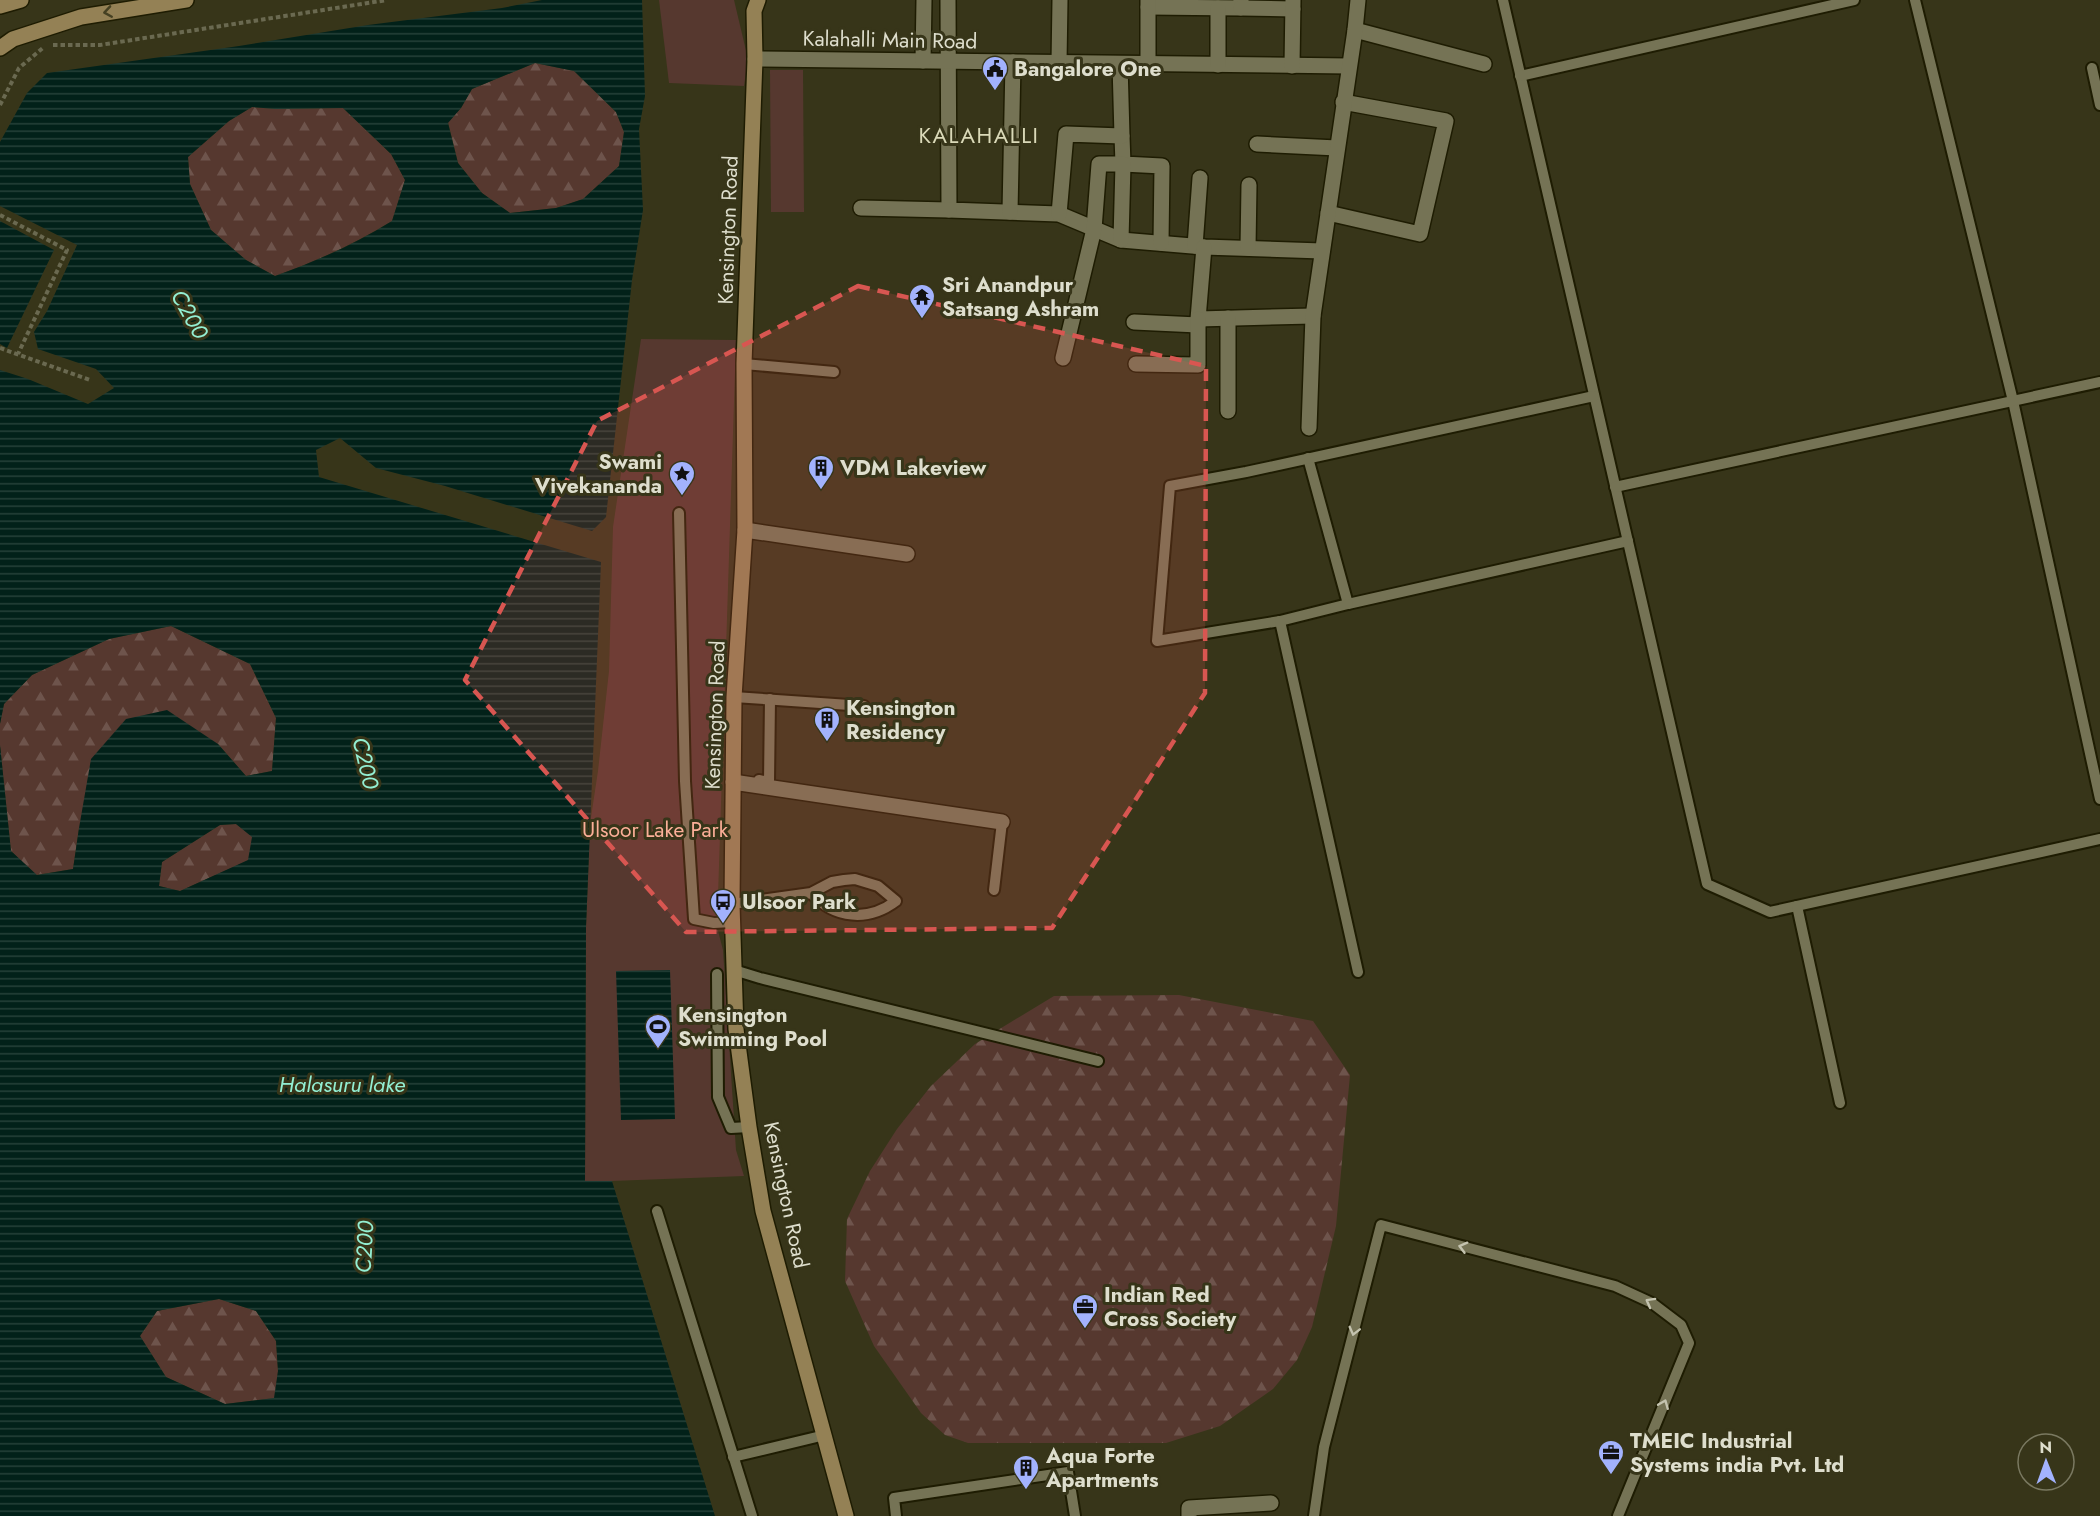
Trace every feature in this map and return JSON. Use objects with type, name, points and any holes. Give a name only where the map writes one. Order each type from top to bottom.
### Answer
[{"type":"main road","points":[[0,6],[21,0]]},
{"type":"main road","points":[[0,48],[13,39],[81,17],[186,0]]},
{"type":"main road","name":"Kensington Road","points":[[753,4],[755,59],[744,364],[745,530],[734,697],[732,922],[736,1029],[763,1211],[846,1516]]},
{"type":"street","points":[[923,61],[924,0]]},
{"type":"street","points":[[948,0],[950,210]]},
{"type":"street","points":[[1059,63],[1060,0]]},
{"type":"street","points":[[1309,428],[1313,316],[1358,0]]},
{"type":"street","points":[[1148,64],[1148,4],[1218,8],[1241,4],[1293,4],[1292,66]]},
{"type":"street","points":[[1218,8],[1218,65]]},
{"type":"street","points":[[1355,30],[1484,64]]},
{"type":"street","name":"Kalahalli Main Road","points":[[755,59],[1348,66]]},
{"type":"street","points":[[1010,212],[1013,62]]},
{"type":"street","points":[[1120,64],[1124,164],[1121,240]]},
{"type":"street","points":[[1328,213],[1420,234],[1446,121],[1344,102]]},
{"type":"street","points":[[1059,214],[1066,134],[1122,136]]},
{"type":"street","points":[[1257,144],[1337,148]]},
{"type":"street","points":[[1063,358],[1095,229],[1099,164],[1162,166],[1161,243]]},
{"type":"street","points":[[1136,364],[1198,365],[1200,178]]},
{"type":"street","points":[[1248,248],[1249,185]]},
{"type":"street","points":[[861,208],[1059,214],[1121,240],[1322,251]]},
{"type":"street","points":[[1134,322],[1198,322],[1228,318],[1313,316]]},
{"type":"street","points":[[1228,318],[1228,411]]},
{"type":"street","points":[[745,530],[907,554]]},
{"type":"street","points":[[733,779],[1002,822]]},
{"type":"street","points":[[1189,1512],[1271,1503]]},
{"type":"lane","points":[[1503,0],[1707,884],[1770,912],[2100,840]]},
{"type":"lane","points":[[1520,76],[1854,0]]},
{"type":"lane","points":[[1915,0],[2013,401],[2100,799]]},
{"type":"lane","points":[[2092,68],[2100,105]]},
{"type":"lane","points":[[744,364],[834,372]]},
{"type":"lane","points":[[1615,487],[2100,382]]},
{"type":"lane","points":[[1594,396],[1170,486],[1157,641],[1280,621],[1628,541]]},
{"type":"lane","points":[[1308,458],[1348,604]]},
{"type":"lane","points":[[678,513],[685,781],[694,919],[714,923],[732,922]]},
{"type":"lane","points":[[1280,621],[1358,972]]},
{"type":"lane","points":[[734,697],[864,706]]},
{"type":"lane","points":[[733,779],[769,782],[770,699]]},
{"type":"lane","points":[[994,890],[1002,822]]},
{"type":"lane","points":[[732,904],[811,892],[832,882],[855,879],[878,886],[896,901],[869,915],[848,915],[827,907],[811,892]]},
{"type":"lane","points":[[1797,906],[1840,1103]]},
{"type":"lane","points":[[734,970],[1098,1061]]},
{"type":"lane","points":[[717,974],[718,1097],[731,1128],[749,1127]]},
{"type":"lane","points":[[657,1211],[752,1516]]},
{"type":"lane","points":[[1314,1516],[1324,1447],[1381,1225],[1615,1286],[1652,1303],[1682,1324],[1689,1343],[1618,1516]]},
{"type":"lane","points":[[733,1457],[825,1435]]},
{"type":"lane","points":[[896,1516],[894,1498],[1068,1472],[1075,1516]]},
{"type":"path","points":[[0,105],[19,68],[47,45],[100,45],[387,0]]},
{"type":"path","points":[[0,215],[67,250],[18,354]]},
{"type":"path","points":[[0,348],[90,380]]},
{"type":"highlighted area","points":[[858,286],[1206,366],[1205,693],[1052,928],[686,932],[465,680],[597,421]]},
{"type":"green space","points":[[659,0],[734,0],[748,59],[744,86],[669,83]]},
{"type":"green space","points":[[535,63],[574,71],[616,112],[624,132],[619,166],[583,199],[556,208],[510,213],[482,193],[458,163],[448,122],[461,108],[472,89]]},
{"type":"green space","points":[[770,70],[803,70],[804,212],[771,212]]},
{"type":"green space","points":[[252,107],[343,108],[391,154],[405,180],[392,221],[335,252],[275,276],[246,260],[211,230],[190,184],[188,157],[229,121]]},
{"type":"green space","name":"Ulsoor Lake Park","points":[[641,339],[736,340],[717,927],[723,950],[736,1150],[744,1176],[585,1182],[586,927],[590,824],[609,671],[613,527]]},
{"type":"green space","points":[[171,626],[250,664],[276,718],[272,771],[246,776],[218,744],[79,828],[73,869],[36,875],[11,851],[0,745],[0,724],[4,704],[32,675],[109,639]]},
{"type":"green space","points":[[236,824],[253,837],[249,860],[180,891],[159,886],[162,862],[220,825]]},
{"type":"green space","points":[[1179,995],[1313,1021],[1350,1075],[1336,1226],[1312,1327],[1297,1360],[1273,1389],[1220,1426],[1166,1443],[968,1443],[945,1435],[921,1413],[874,1346],[845,1281],[847,1219],[870,1171],[897,1129],[931,1086],[975,1044],[1054,996]]},
{"type":"green space","points":[[219,1299],[256,1311],[276,1341],[278,1371],[275,1398],[225,1404],[166,1377],[140,1336],[157,1311]]},
{"type":"water","name":"Halasuru lake","points":[[542,0],[642,0],[645,96],[639,129],[643,210],[632,280],[606,517],[592,531],[445,486],[376,468],[340,438],[316,450],[319,477],[601,562],[586,927],[585,1181],[612,1181],[715,1516],[0,1516],[0,745],[11,851],[37,875],[73,869],[91,759],[126,719],[167,710],[218,744],[246,776],[272,771],[276,718],[250,664],[171,626],[109,639],[32,675],[4,704],[0,724],[0,370],[88,404],[114,388],[96,369],[38,349],[34,332],[47,311],[77,245],[0,206],[0,142],[27,93],[47,73],[368,25],[502,8]],"holes":[[[535,63],[574,71],[616,112],[624,132],[619,166],[583,199],[556,208],[510,213],[482,193],[458,163],[448,123],[461,108],[472,89]],[[252,107],[343,108],[391,154],[405,180],[392,221],[335,252],[275,276],[246,260],[211,230],[190,184],[188,157],[229,121]],[[236,824],[252,837],[248,860],[180,891],[159,886],[162,862],[220,825]],[[219,1299],[256,1311],[276,1341],[278,1371],[274,1398],[225,1404],[166,1377],[140,1336],[157,1311]]]},
{"type":"water","points":[[0,221],[54,250],[7,348],[0,344]]},
{"type":"water","points":[[670,970],[675,1119],[621,1120],[616,971]]},
{"type":"place","name":"Bangalore One","points":[[995,92]]},
{"type":"place","name":"Sri Anandpur Satsang Ashram","points":[[922,320]]},
{"type":"place","name":"VDM Lakeview","points":[[821,491]]},
{"type":"place","name":"Swami Vivekananda","points":[[682,497]]},
{"type":"place","name":"Kensington Residency","points":[[827,743]]},
{"type":"place","name":"Ulsoor Park","points":[[723,925]]},
{"type":"place","name":"Kensington Swimming Pool","points":[[658,1050]]},
{"type":"place","name":"Indian Red Cross Society","points":[[1085,1330]]},
{"type":"place","name":"TMEIC Industrial Systems india Pvt. Ltd","points":[[1611,1476]]},
{"type":"place","name":"Aqua Forte Apartments","points":[[1026,1491]]},
{"type":"district","name":"KALAHALLI","points":[[979,135]]},
{"type":"water label","name":"C200","points":[[190,314]]},
{"type":"water label","name":"C200","points":[[366,763]]},
{"type":"water label","name":"C200","points":[[364,1247]]}]
